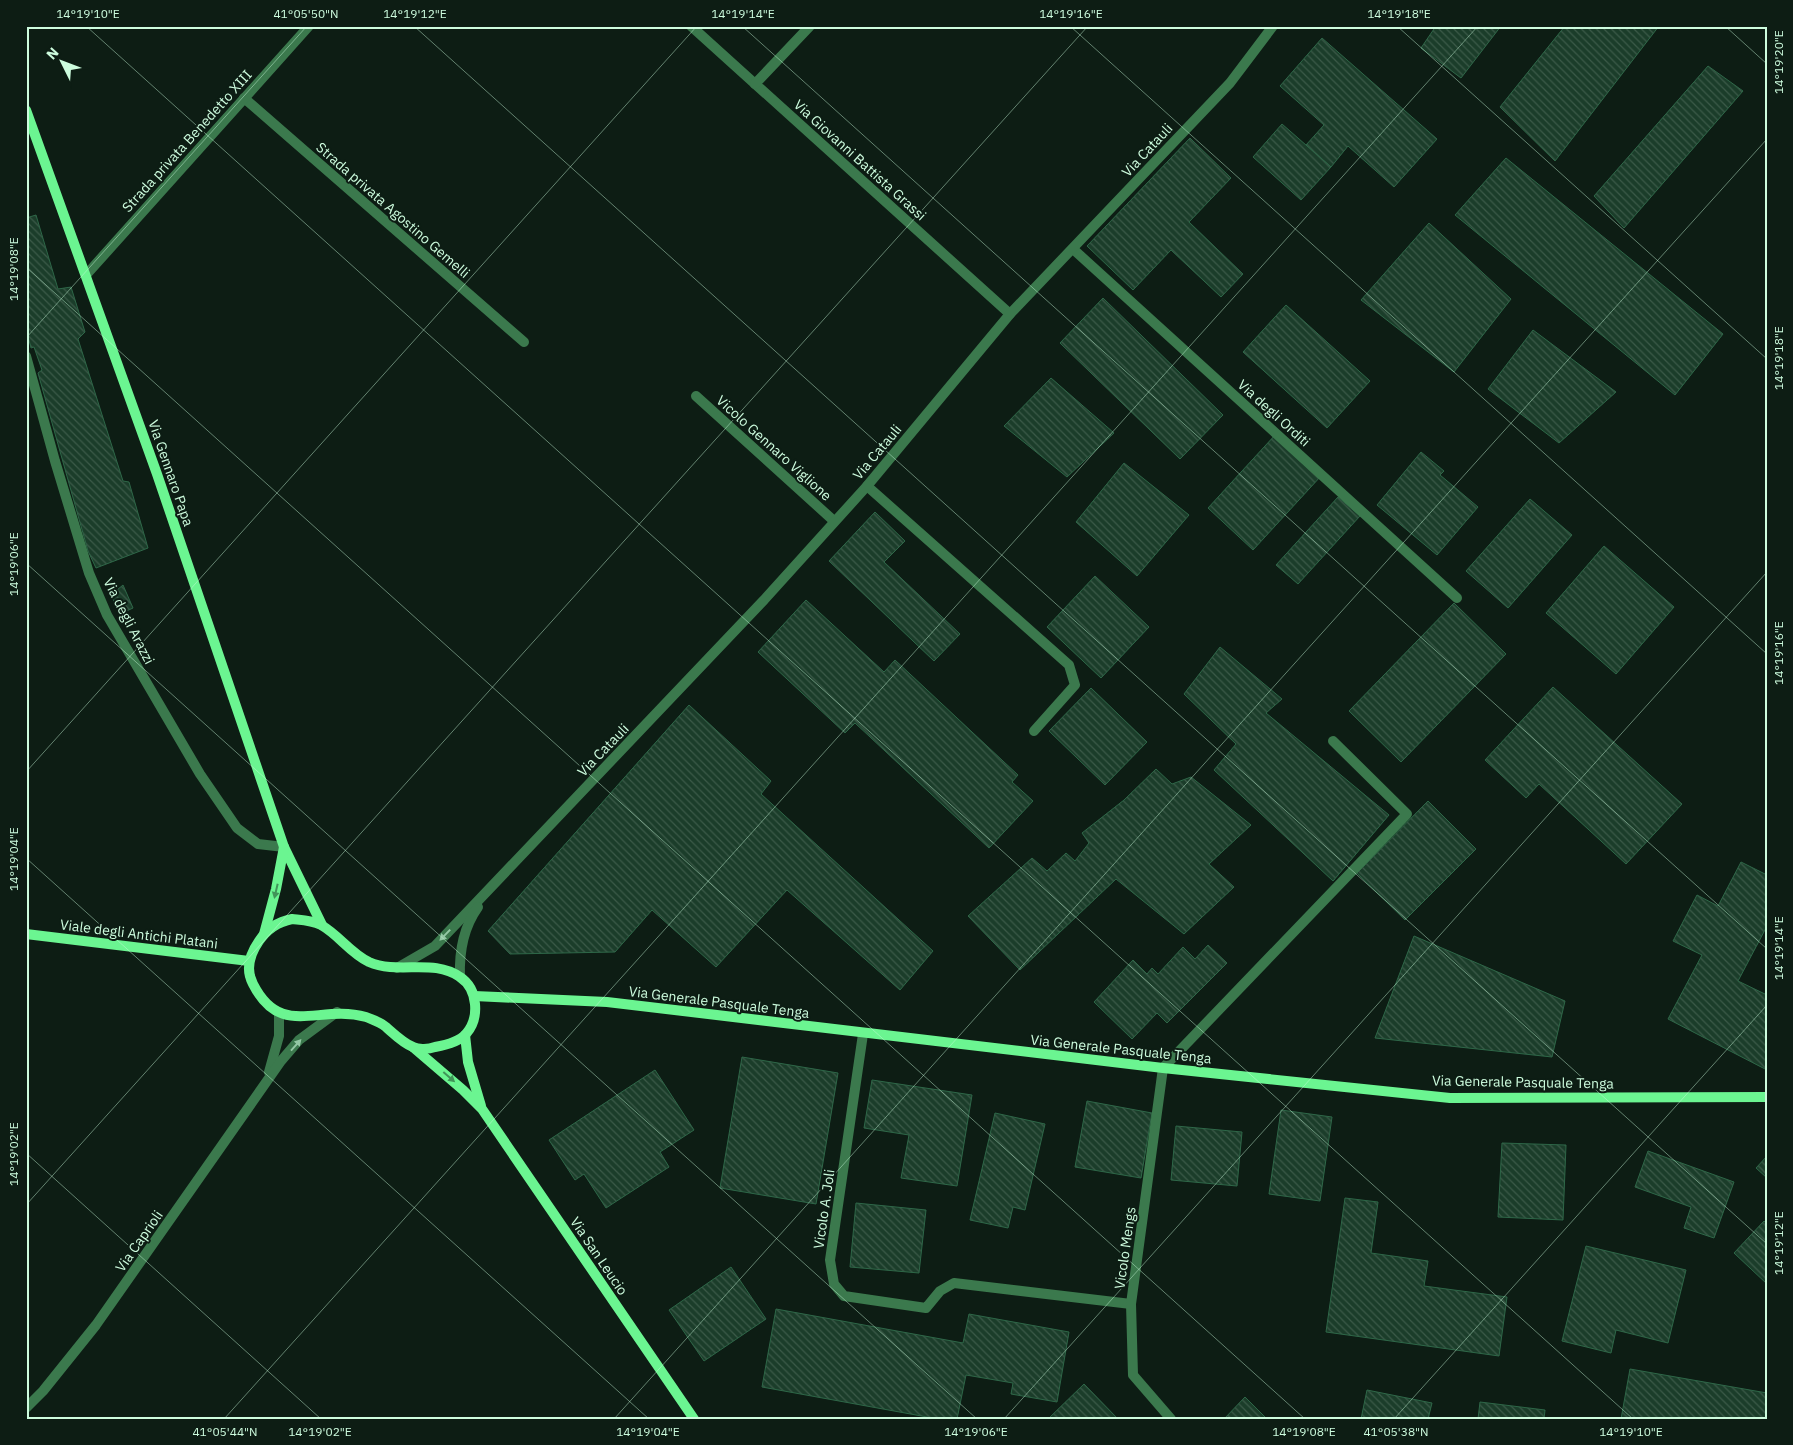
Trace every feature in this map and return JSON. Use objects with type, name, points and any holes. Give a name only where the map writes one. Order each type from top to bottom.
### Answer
[{"type":"street","name":"Strada privata Benedetto XIII","points":[[86,275],[309,26]]},
{"type":"street","name":"Via Giovanni Battista Grassi","points":[[691,26],[1010,314]]},
{"type":"street","points":[[754,84],[810,26]]},
{"type":"street","name":"Via Catauli","points":[[396,969],[435,946],[764,600],[867,486],[1010,314],[1230,83],[1273,26]]},
{"type":"street","name":"Strada privata Agostino Gemelli","points":[[244,98],[524,342]]},
{"type":"street","name":"Via Gennaro Papa","points":[[26,110],[157,474],[284,847],[322,925]]},
{"type":"street","name":"Via degli Orditi","points":[[1073,249],[1457,598]]},
{"type":"street","name":"Via degli Arazzi","points":[[26,356],[88,573],[107,615],[200,774],[237,828],[258,844],[284,847]]},
{"type":"street","name":"Vicolo Gennaro Viglione","points":[[696,396],[834,521]]},
{"type":"street","points":[[867,486],[1069,665],[1075,685],[1034,731]]},
{"type":"street","points":[[1163,1068],[1407,814],[1333,741]]},
{"type":"street","name":"Via Gennaro Papa","points":[[264,934],[276,889],[284,847]]},
{"type":"street","name":"Via Catauli","points":[[460,977],[461,945],[467,926],[491,888]]},
{"type":"street","points":[[279,1014],[260,997],[251,981],[249,961],[264,934],[279,922],[292,919],[308,921],[322,925],[360,957],[380,966],[396,969],[441,968],[460,977],[467,983],[474,996],[474,1022],[465,1035],[449,1044],[429,1049],[414,1048]]},
{"type":"street","name":"Viale degli Antichi Platani","points":[[26,934],[249,961]]},
{"type":"street","name":"Via Generale Pasquale Tenga","points":[[474,996],[607,1002],[863,1034],[1450,1098],[1767,1097]]},
{"type":"street","name":"Via San Leucio","points":[[279,1014],[308,1016],[337,1012],[353,1014],[382,1024],[414,1048],[463,1090],[482,1109],[694,1419]]},
{"type":"street","name":"Via Caprioli","points":[[26,1408],[43,1391],[96,1325],[266,1083],[299,1040],[337,1012]]},
{"type":"street","name":"Via Caprioli","points":[[266,1083],[276,1051],[279,1014]]},
{"type":"street","name":"Vicolo A. Joli","points":[[863,1034],[830,1260],[834,1284],[844,1296],[926,1308],[940,1291],[954,1283],[1131,1304]]},
{"type":"street","name":"Via San Leucio","points":[[465,1035],[468,1062],[482,1109]]},
{"type":"street","name":"Vicolo Mengs","points":[[1163,1068],[1131,1304],[1133,1375],[1171,1419]]},
{"type":"building","points":[[1436,26],[1501,26],[1461,78],[1421,48]]},
{"type":"building","points":[[1565,26],[1659,26],[1555,161],[1500,107]]},
{"type":"building","points":[[1322,38],[1437,139],[1394,187],[1348,146],[1331,167],[1306,145],[1324,125],[1280,86]]},
{"type":"building","points":[[1708,66],[1743,91],[1624,228],[1594,196]]},
{"type":"building","points":[[1282,124],[1331,167],[1301,200],[1253,157]]},
{"type":"building","points":[[1190,138],[1231,178],[1189,222],[1243,274],[1221,297],[1171,250],[1133,290],[1087,246]]},
{"type":"building","points":[[1506,158],[1723,334],[1675,395],[1455,215]]},
{"type":"building","points":[[36,215],[58,289],[71,287],[85,332],[78,339],[123,481],[129,482],[148,548],[96,568],[88,551],[38,373],[42,370],[34,347],[31,348],[26,328],[26,218]]},
{"type":"building","points":[[1429,223],[1511,299],[1454,372],[1361,300]]},
{"type":"building","points":[[1103,298],[1223,415],[1180,459],[1060,343]]},
{"type":"building","points":[[1286,305],[1370,381],[1327,428],[1243,352]]},
{"type":"building","points":[[1533,330],[1616,392],[1559,443],[1488,389]]},
{"type":"building","points":[[1051,378],[1114,433],[1067,477],[1004,426]]},
{"type":"building","points":[[1276,434],[1321,476],[1253,550],[1208,508]]},
{"type":"building","points":[[1421,452],[1444,471],[1440,475],[1478,507],[1437,555],[1377,505]]},
{"type":"building","points":[[1124,463],[1189,515],[1137,576],[1076,522]]},
{"type":"building","points":[[1338,497],[1360,516],[1298,584],[1276,565]]},
{"type":"building","points":[[1530,499],[1572,535],[1508,608],[1466,571]]},
{"type":"building","points":[[875,512],[905,541],[884,562],[960,634],[934,661],[829,561]]},
{"type":"building","points":[[1604,546],[1674,607],[1616,674],[1546,613]]},
{"type":"building","points":[[1095,576],[1149,627],[1101,678],[1047,627]]},
{"type":"building","points":[[123,585],[133,608],[120,614],[111,595]]},
{"type":"building","points":[[806,600],[884,672],[895,660],[1018,775],[1012,782],[1033,801],[989,848],[855,723],[845,733],[758,652]]},
{"type":"building","points":[[1454,603],[1506,654],[1401,762],[1349,711]]},
{"type":"building","points":[[1220,647],[1282,699],[1266,713],[1389,815],[1333,881],[1214,770],[1236,744],[1184,694]]},
{"type":"building","points":[[1553,687],[1682,804],[1626,864],[1539,784],[1526,798],[1485,760]]},
{"type":"building","points":[[1091,688],[1147,742],[1105,785],[1049,731]]},
{"type":"building","points":[[689,705],[771,781],[761,794],[933,951],[900,990],[787,890],[716,967],[652,910],[615,952],[510,954],[488,931]]},
{"type":"building","points":[[1156,769],[1172,784],[1191,777],[1251,825],[1209,864],[1234,887],[1184,934],[1116,879],[1020,970],[968,916],[1032,858],[1047,871],[1066,853],[1075,861],[1089,843],[1082,833],[1124,800]]},
{"type":"building","points":[[1428,801],[1476,849],[1405,920],[1357,873]]},
{"type":"building","points":[[1741,862],[1767,875],[1767,926],[1738,981],[1767,995],[1767,1070],[1668,1019],[1702,955],[1673,941],[1697,895],[1718,906]]},
{"type":"building","points":[[1414,936],[1565,1001],[1552,1057],[1375,1038]]},
{"type":"building","points":[[1208,945],[1227,963],[1167,1023],[1157,1013],[1132,1039],[1094,1002],[1133,960],[1147,974],[1152,968],[1158,974],[1183,947],[1195,959]]},
{"type":"building","points":[[742,1057],[838,1073],[816,1204],[720,1188]]},
{"type":"building","points":[[655,1070],[694,1130],[660,1152],[669,1167],[606,1208],[584,1174],[575,1180],[549,1140]]},
{"type":"building","points":[[872,1080],[972,1095],[957,1186],[901,1178],[909,1135],[864,1128]]},
{"type":"building","points":[[1087,1101],[1152,1113],[1141,1178],[1075,1167]]},
{"type":"building","points":[[1281,1110],[1332,1117],[1320,1201],[1269,1194]]},
{"type":"building","points":[[995,1113],[1045,1124],[1025,1210],[1013,1207],[1008,1228],[970,1220]]},
{"type":"building","points":[[1176,1126],[1242,1132],[1237,1186],[1171,1180]]},
{"type":"building","points":[[1502,1143],[1566,1145],[1563,1220],[1498,1217]]},
{"type":"building","points":[[1648,1151],[1734,1182],[1714,1238],[1684,1228],[1691,1207],[1635,1187]]},
{"type":"building","points":[[1767,1156],[1767,1178],[1756,1168]]},
{"type":"building","points":[[1345,1198],[1378,1202],[1371,1253],[1428,1261],[1424,1286],[1507,1297],[1499,1356],[1326,1332]]},
{"type":"building","points":[[856,1203],[926,1210],[919,1273],[850,1267]]},
{"type":"building","points":[[1764,1221],[1767,1224],[1767,1284],[1734,1253]]},
{"type":"building","points":[[1586,1246],[1686,1270],[1668,1343],[1616,1330],[1611,1353],[1562,1341]]},
{"type":"building","points":[[731,1267],[766,1319],[704,1361],[669,1310]]},
{"type":"building","points":[[776,1309],[963,1343],[969,1314],[1069,1332],[1057,1402],[1011,1394],[1013,1383],[966,1375],[957,1419],[938,1419],[762,1387]]},
{"type":"building","points":[[1630,1369],[1767,1393],[1767,1419],[1621,1419]]},
{"type":"building","points":[[1084,1384],[1118,1419],[1048,1419]]},
{"type":"building","points":[[1367,1390],[1432,1403],[1428,1419],[1361,1419]]},
{"type":"building","points":[[1245,1397],[1267,1419],[1224,1419]]},
{"type":"building","points":[[1480,1402],[1545,1410],[1544,1419],[1478,1419]]}]
